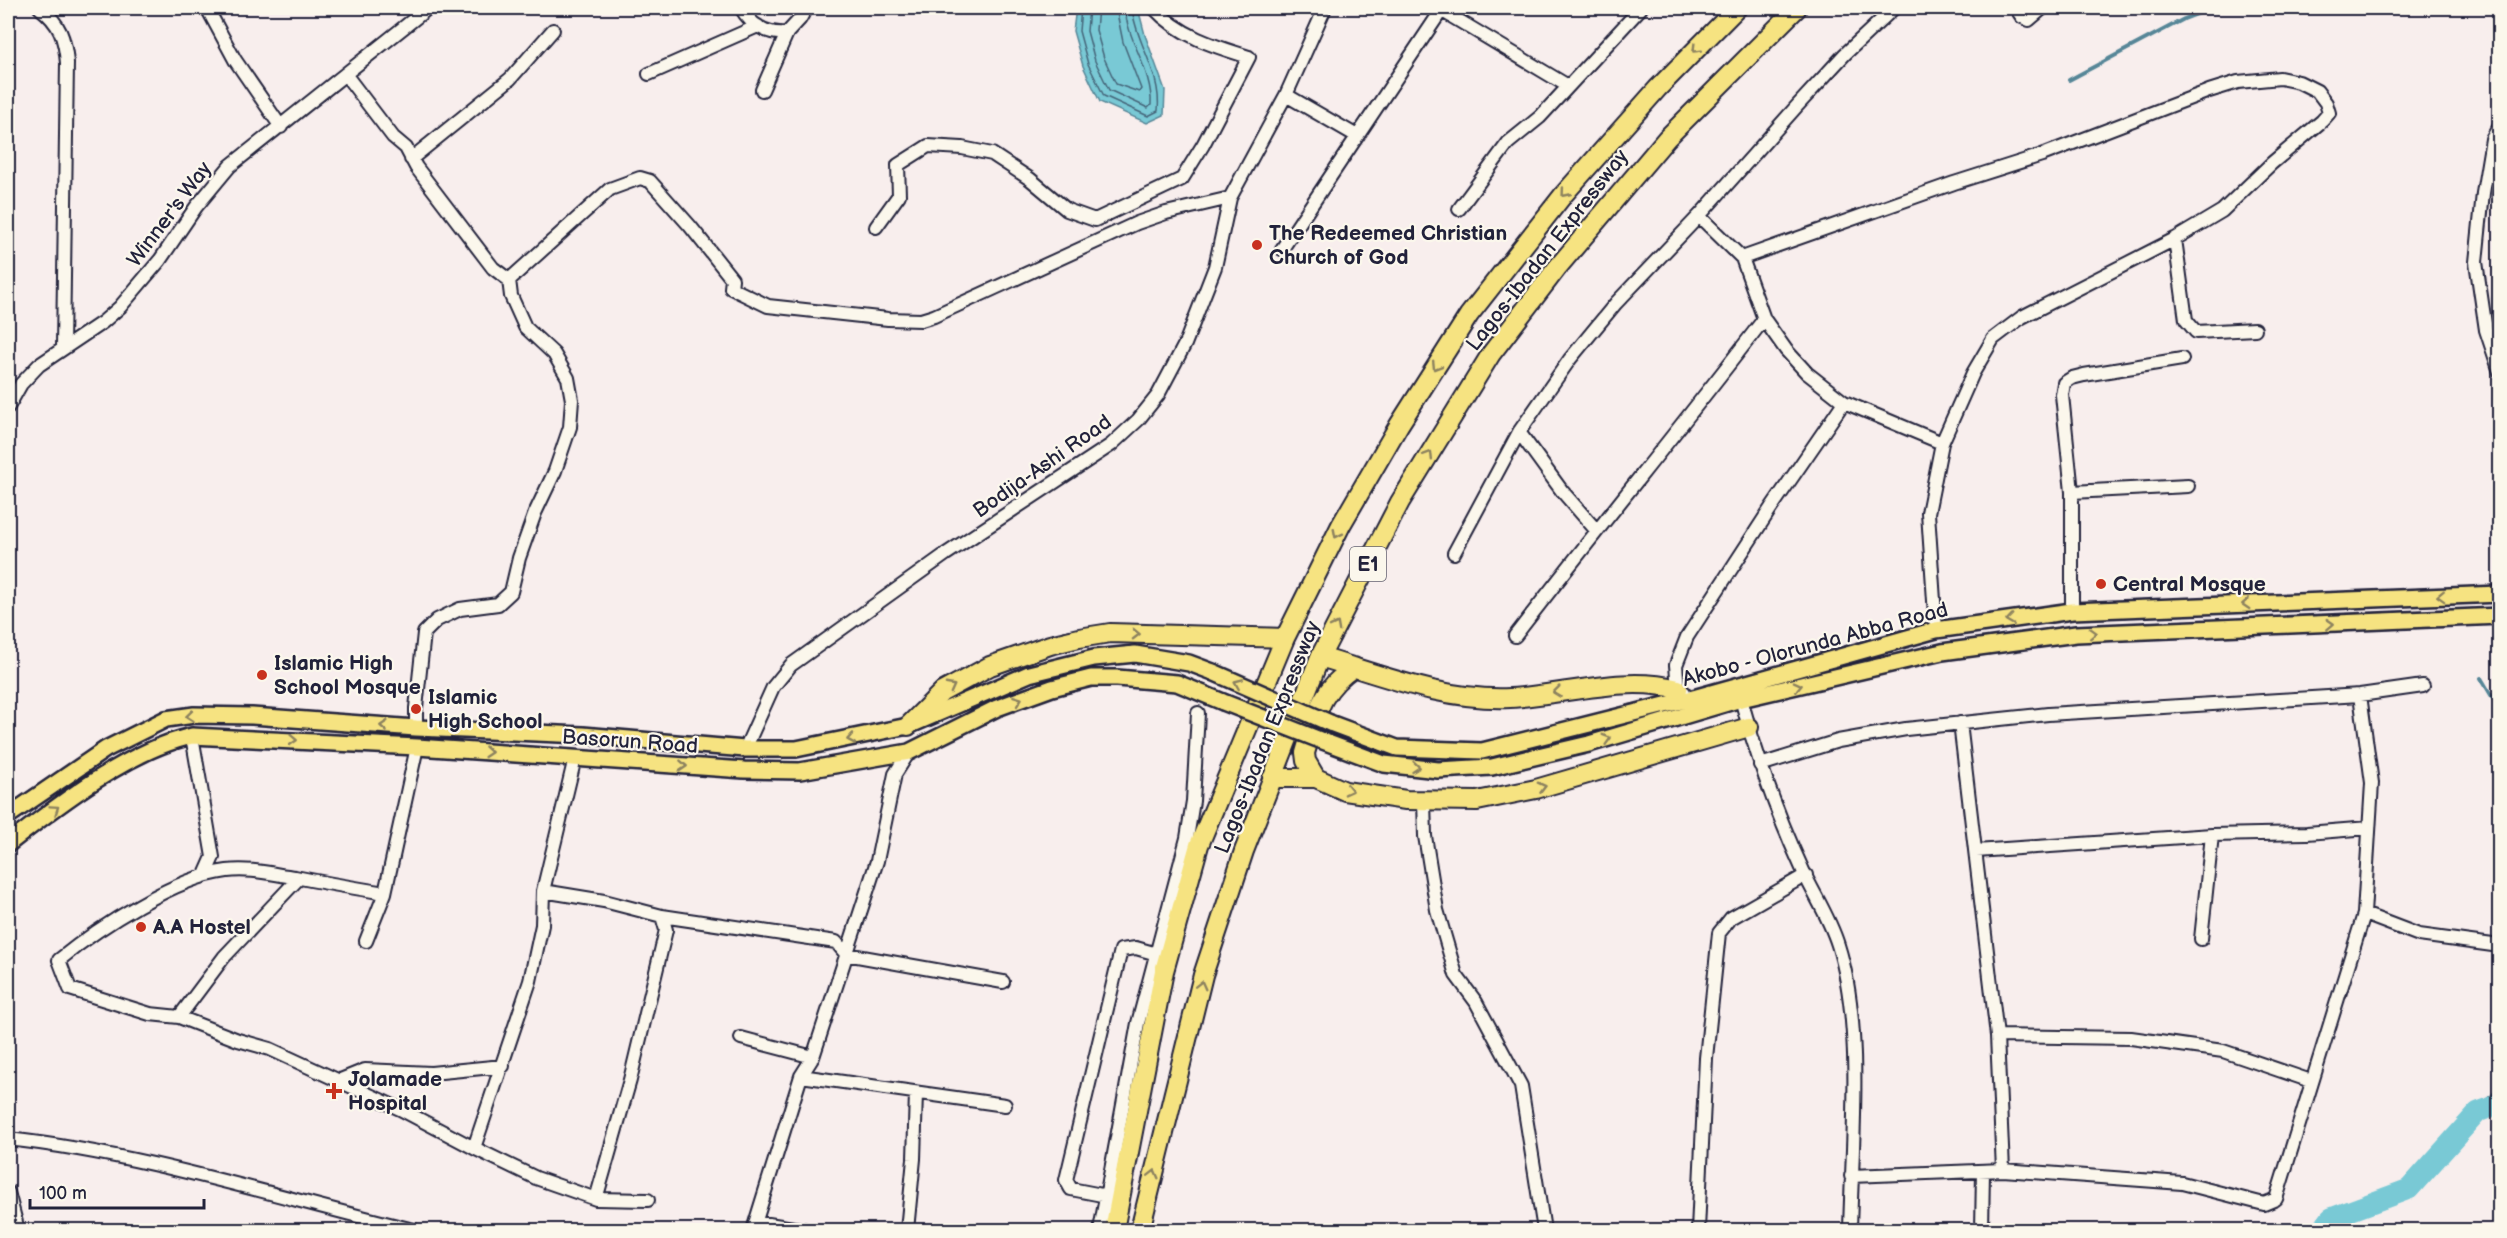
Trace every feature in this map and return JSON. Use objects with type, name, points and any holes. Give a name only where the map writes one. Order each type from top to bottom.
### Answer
[{"type":"highway","name":"Lagos-Ibadan Expressway","points":[[1114,1230],[1164,971],[1199,845],[1285,638],[1341,525],[1399,425],[1469,315],[1570,186],[1658,88],[1737,8]]},
{"type":"highway","name":"Lagos-Ibadan Expressway","points":[[1140,1230],[1203,975],[1226,903],[1320,657],[1400,502],[1491,354],[1557,268],[1633,176],[1705,97],[1797,8]]},
{"type":"highway","points":[[908,726],[942,692],[990,666],[1078,638],[1110,633],[1285,638]]},
{"type":"highway","points":[[1320,657],[1432,690],[1474,697],[1512,698],[1606,686],[1647,684],[1678,689]]},
{"type":"highway","points":[[1316,778],[1306,761],[1305,753],[1321,701],[1339,677],[1354,667]]},
{"type":"highway","points":[[1272,778],[1316,778],[1345,791],[1406,800],[1477,801],[1536,789],[1749,727]]},
{"type":"main road","name":"Akobo - Olorunda Abba Road","points":[[1213,672],[1330,723],[1396,748],[1482,751],[1697,697],[1936,630],[2072,612],[2499,594]]},
{"type":"main road","points":[[2044,615],[2047,637]]},
{"type":"main road","name":"Akobo - Olorunda Abba Road","points":[[1320,740],[1384,764],[1438,770],[1492,766],[1589,744],[1741,699],[1942,652],[2076,633],[2499,616]]},
{"type":"main road","name":"Basorun Road","points":[[8,816],[106,749],[166,719],[194,714],[416,728],[583,735],[745,749],[796,749],[908,726],[1029,674],[1094,658],[1135,654],[1189,663],[1213,672]]},
{"type":"main road","name":"Basorun Road","points":[[8,844],[40,819],[116,769],[158,747],[192,736],[417,747],[744,770],[790,771],[909,752],[997,708],[1052,688],[1091,678],[1117,678],[1177,683],[1320,740]]},
{"type":"main road","points":[[252,716],[252,738]]},
{"type":"street","points":[[40,8],[56,23],[63,35],[67,63],[63,348]]},
{"type":"street","points":[[207,8],[235,60],[281,127]]},
{"type":"street","name":"Winner's Way","points":[[8,407],[28,374],[103,322],[120,307],[160,260],[196,207],[224,173],[428,8]]},
{"type":"street","points":[[741,8],[745,15],[767,32],[787,33]]},
{"type":"street","points":[[762,90],[787,33],[800,19],[806,8]]},
{"type":"street","points":[[876,227],[899,195],[898,165],[928,146],[962,148],[992,154],[1030,179],[1067,210],[1095,220],[1182,179],[1203,145],[1249,57],[1205,44],[1167,22],[1155,8]]},
{"type":"street","name":"Bodija-Ashi Road","points":[[745,749],[773,687],[791,665],[946,554],[1111,445],[1138,420],[1158,395],[1199,312],[1215,267],[1230,198],[1286,95],[1325,8]]},
{"type":"street","points":[[1460,209],[1508,143],[1540,117],[1641,8]]},
{"type":"street","points":[[1454,553],[1519,432],[1546,391],[1616,303],[1699,216],[1845,54],[1894,8]]},
{"type":"street","points":[[2016,8],[2022,17],[2029,20],[2043,8]]},
{"type":"street","points":[[1282,249],[1442,9],[1568,86]]},
{"type":"street","points":[[649,74],[758,26]]},
{"type":"street","points":[[411,159],[501,87],[553,30]]},
{"type":"street","points":[[345,74],[393,137],[405,148],[493,268],[509,280],[512,296],[525,327],[554,354],[568,378],[572,400],[570,427],[555,471],[535,513],[519,558],[511,592],[498,604],[460,609],[437,620],[424,633],[416,728]]},
{"type":"street","points":[[1742,258],[1954,183],[2042,155],[2238,82],[2280,78],[2299,82],[2317,91],[2326,103],[2329,113],[2322,121],[2272,163],[2222,211],[2175,239],[2022,317],[1993,339],[1973,373],[1942,443],[1928,513],[1936,630]]},
{"type":"street","points":[[1286,95],[1357,136]]},
{"type":"street","points":[[2499,125],[2483,193],[2476,262],[2486,330],[2499,372]]},
{"type":"street","points":[[509,280],[610,189],[640,178],[650,181],[690,226],[732,279],[731,288],[768,306],[878,318],[921,320],[1137,223],[1166,213],[1230,198]]},
{"type":"street","points":[[1699,216],[1742,258],[1764,319],[1786,350],[1807,373],[1844,402],[1942,443]]},
{"type":"street","points":[[2175,239],[2186,320],[2190,327],[2196,332],[2255,329]]},
{"type":"street","points":[[1515,636],[1596,530],[1686,422],[1764,319]]},
{"type":"street","points":[[2072,612],[2072,492],[2062,395],[2064,383],[2084,375],[2182,359]]},
{"type":"street","points":[[1697,697],[1678,689],[1676,665],[1687,637],[1771,508],[1844,402]]},
{"type":"street","points":[[1519,432],[1562,490],[1596,530]]},
{"type":"street","points":[[2072,492],[2188,486]]},
{"type":"street","points":[[1760,765],[1808,749],[1858,737],[1960,723],[2166,705],[2360,695],[2423,686]]},
{"type":"street","points":[[1851,1176],[2002,1170],[2182,1183],[2264,1204],[2276,1199],[2364,914],[2372,783],[2360,695]]},
{"type":"street","points":[[1741,699],[1760,765],[1806,875],[1827,914],[1839,945],[1849,996],[1854,1067],[1850,1230]]},
{"type":"street","points":[[1100,1230],[1138,1023],[1187,838],[1194,790],[1198,713]]},
{"type":"street","points":[[1960,723],[1997,1036],[2002,1170]]},
{"type":"street","points":[[192,736],[213,856],[205,875]]},
{"type":"street","points":[[366,941],[385,893],[417,747]]},
{"type":"street","points":[[806,1230],[754,1226],[801,1076],[813,1057],[878,861],[896,774],[909,752]]},
{"type":"street","points":[[474,1148],[530,981],[542,925],[543,891],[576,758]]},
{"type":"street","points":[[1424,800],[1425,836],[1437,910],[1456,975],[1476,1002],[1521,1086],[1544,1230]]},
{"type":"street","points":[[1976,850],[2369,828]]},
{"type":"street","points":[[2201,939],[2212,835]]},
{"type":"street","points":[[385,893],[254,870],[205,875],[167,891],[121,917],[77,945],[59,960],[70,989],[150,1014],[179,1017],[238,1040],[270,1049],[400,1109],[536,1178],[597,1199],[648,1200]]},
{"type":"street","points":[[1698,1230],[1706,1058],[1719,933],[1731,918],[1806,875]]},
{"type":"street","points":[[179,1017],[224,957],[299,878]]},
{"type":"street","points":[[543,891],[604,901],[662,916],[836,942],[846,954],[1003,982]]},
{"type":"street","points":[[2364,914],[2419,935],[2499,946]]},
{"type":"street","points":[[597,1199],[655,979],[666,930],[662,916]]},
{"type":"street","points":[[1107,1196],[1071,1189],[1065,1180],[1122,950],[1136,948],[1157,954]]},
{"type":"street","points":[[1997,1036],[2132,1038],[2223,1051],[2311,1081]]},
{"type":"street","points":[[741,1038],[813,1057]]},
{"type":"street","points":[[338,1081],[365,1070],[431,1073],[503,1066]]},
{"type":"street","points":[[801,1076],[1005,1104]]},
{"type":"street","points":[[907,1230],[914,1159],[916,1093]]},
{"type":"street","points":[[8,1139],[49,1143],[133,1160],[414,1230]]},
{"type":"street","points":[[1982,1230],[1983,1171]]},
{"type":"street","points":[[8,1192],[18,1230]]},
{"type":"water","points":[[1076,8],[1138,8],[1165,90],[1164,115],[1147,123],[1100,102],[1083,66],[1073,31]]},
{"type":"waterway","points":[[2069,80],[2184,19],[2213,8]]},
{"type":"waterway","points":[[2481,678],[2500,710]]},
{"type":"waterway","points":[[2478,1112],[2500,1087]]},
{"type":"waterway","points":[[2322,1230],[2331,1218],[2409,1189],[2478,1112],[2500,1104]]},
{"type":"place","name":"The Redeemed Christian Church of God","points":[[1257,245]]},
{"type":"place","name":"Central Mosque","points":[[2101,584]]},
{"type":"place","name":"Islamic High School Mosque","points":[[262,675]]},
{"type":"place","name":"Islamic High School","points":[[416,709]]},
{"type":"place","name":"A.A Hostel","points":[[141,927]]},
{"type":"place","name":"Jolamade Hospital","points":[[334,1091]]}]
